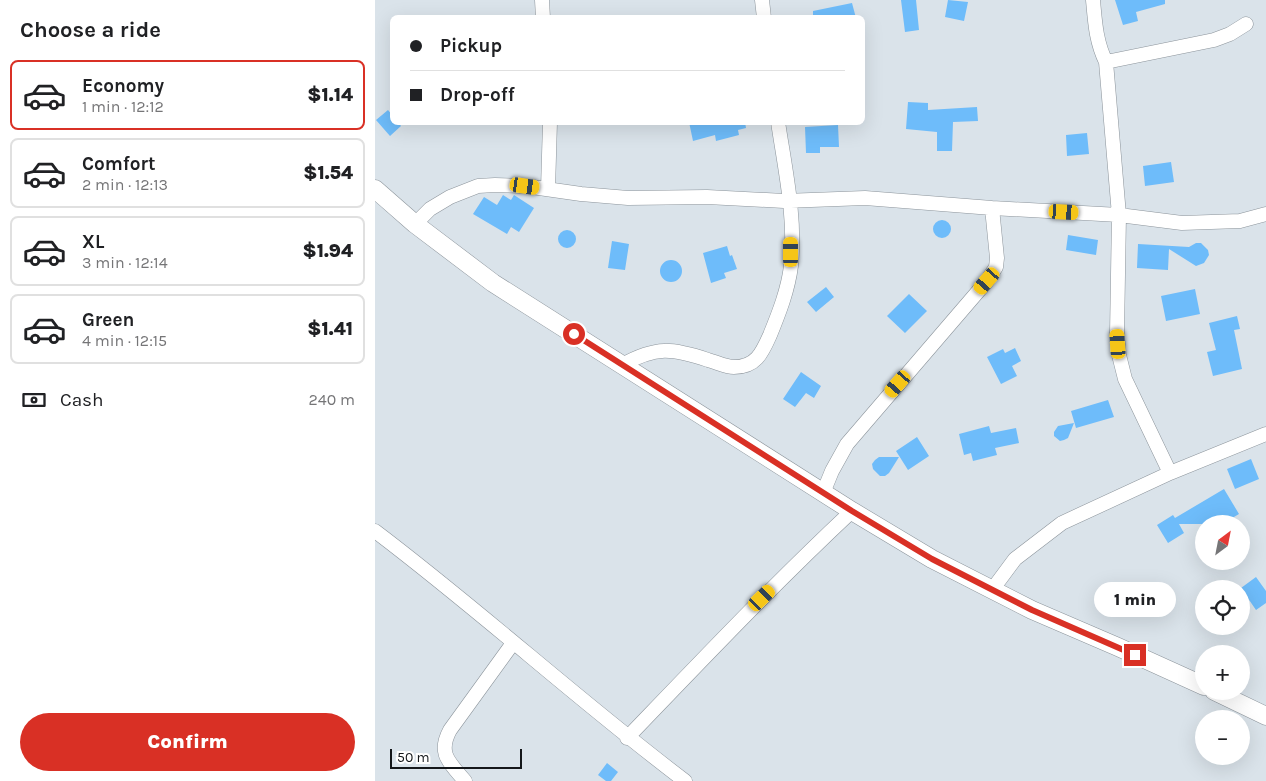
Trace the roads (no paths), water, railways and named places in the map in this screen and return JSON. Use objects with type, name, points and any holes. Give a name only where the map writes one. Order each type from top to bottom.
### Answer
[{"type":"street","points":[[542,0],[543,15]]},
{"type":"street","points":[[762,0],[764,15]]},
{"type":"street","points":[[1093,0],[1099,50],[1106,62],[1119,215],[1117,334],[1119,355],[1125,379],[1170,473]]},
{"type":"street","points":[[1106,62],[1214,40],[1230,34],[1246,24]]},
{"type":"street","points":[[548,189],[550,125]]},
{"type":"street","points":[[622,365],[640,355],[660,350],[682,351],[732,368],[749,366],[757,359],[781,310],[791,266],[791,222],[778,125]]},
{"type":"street","points":[[415,224],[430,209],[450,196],[478,186],[515,186],[628,198],[707,197],[789,201],[865,198],[1119,215],[1182,223],[1240,221],[1266,214]]},
{"type":"street","points":[[375,189],[415,224],[493,284],[852,511],[932,559],[1032,610],[1195,682]]},
{"type":"street","points":[[823,493],[832,471],[847,444],[987,281],[996,267],[997,258],[992,208]]},
{"type":"street","points":[[992,590],[1015,559],[1062,523],[1170,473],[1266,434]]},
{"type":"street","points":[[627,738],[725,636],[852,511]]},
{"type":"street","points":[[375,531],[415,561],[627,738],[685,781]]},
{"type":"street","points":[[465,781],[448,760],[444,750],[444,741],[513,644]]},
{"type":"street","points":[[1233,700],[1266,716]]}]
